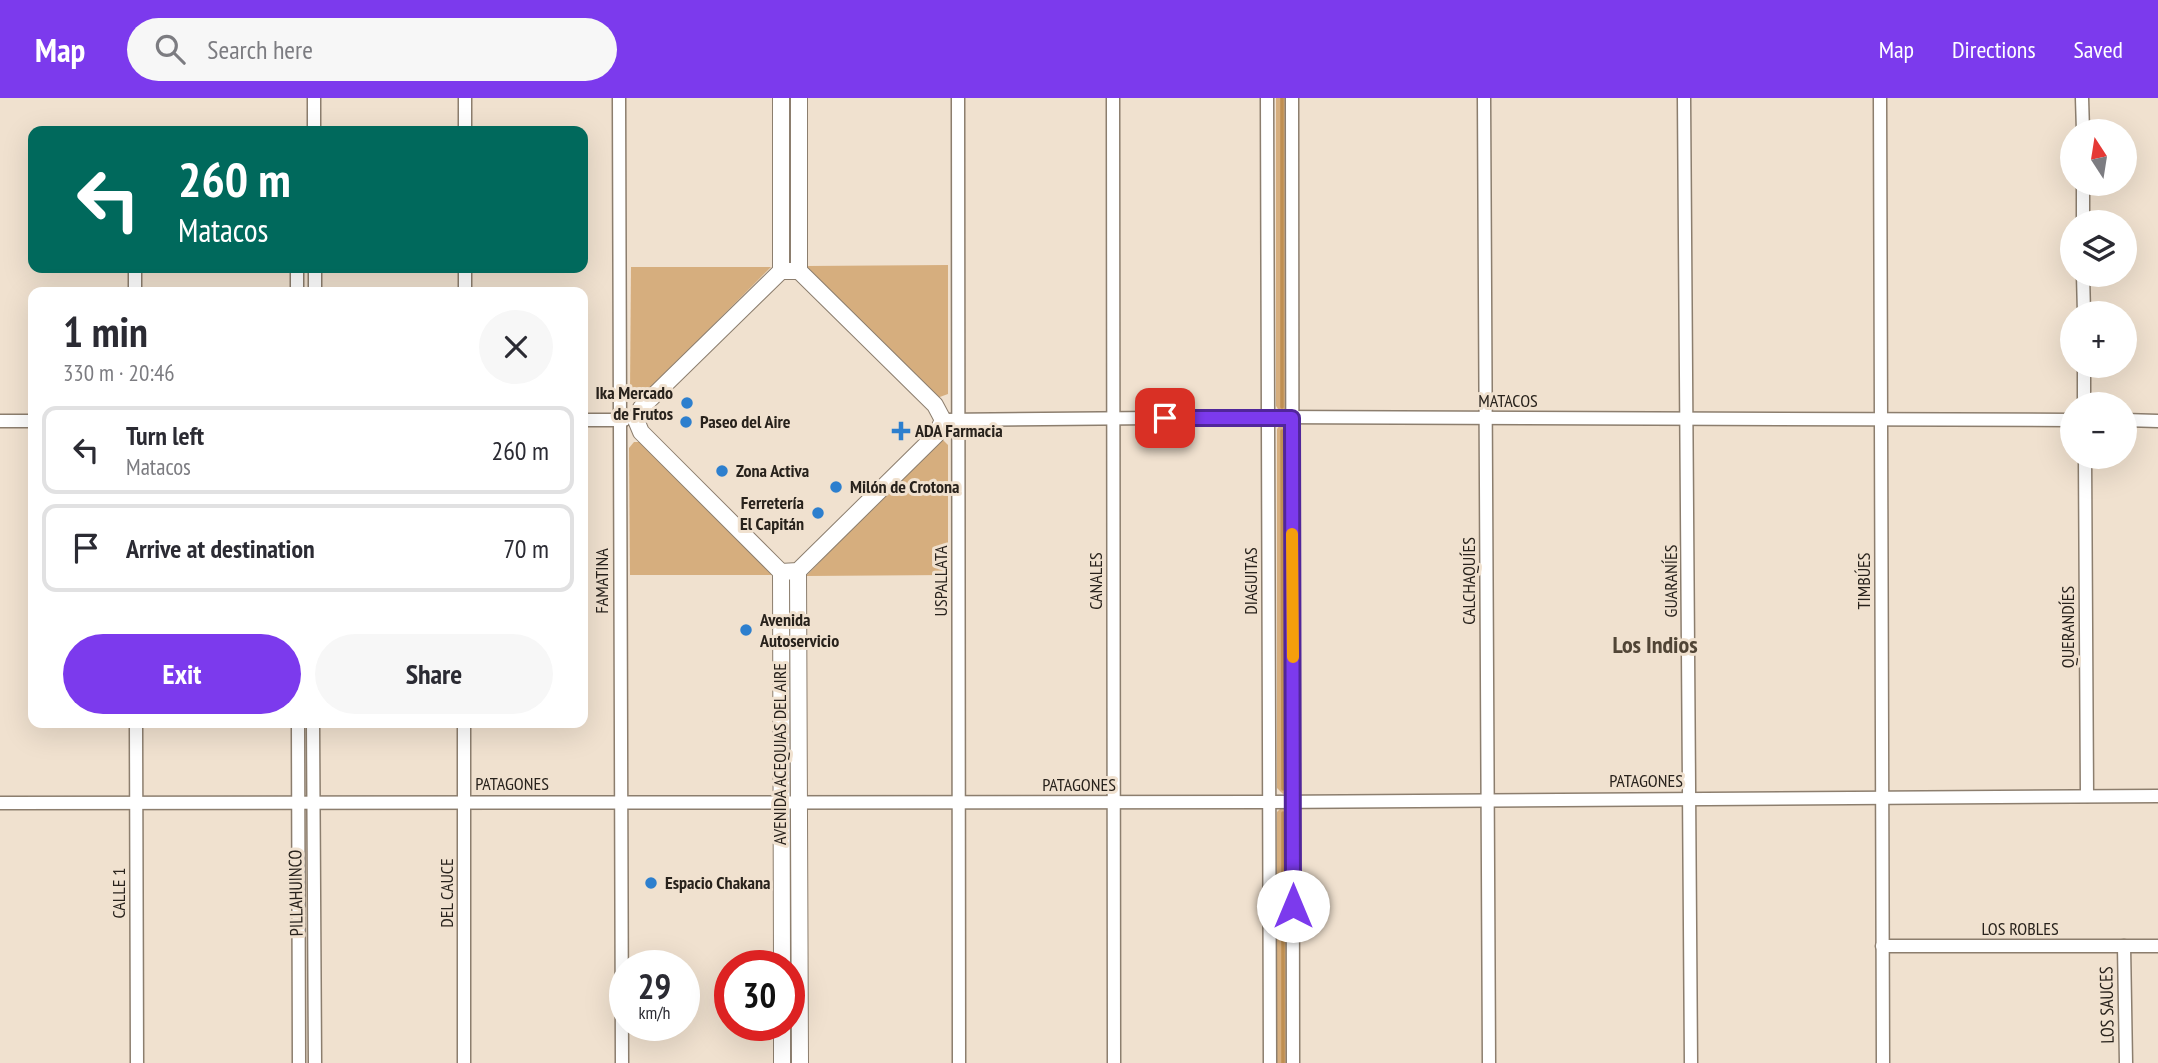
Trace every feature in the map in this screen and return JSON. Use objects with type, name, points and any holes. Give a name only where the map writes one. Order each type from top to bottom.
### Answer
[{"type":"street","points":[[314,98],[314,126]]},
{"type":"street","points":[[465,98],[465,126]]},
{"type":"street","name":"FAMATINA","points":[[619,98],[627,420],[621,802],[622,1063]]},
{"type":"street","points":[[781,98],[781,271]]},
{"type":"street","points":[[799,98],[799,271]]},
{"type":"street","name":"USPALLATA","points":[[958,98],[951,420],[958,802],[959,1063]]},
{"type":"street","name":"CANALES","points":[[1114,98],[1114,1063]]},
{"type":"street","name":"DIAGUITAS","points":[[1267,98],[1270,1063]]},
{"type":"street","points":[[1292,98],[1293,1063]]},
{"type":"street","name":"CALCHAQUÍES","points":[[1485,98],[1489,1063]]},
{"type":"street","name":"GUARANÍES","points":[[1684,98],[1691,1063]]},
{"type":"street","name":"TIMBÚES","points":[[1880,98],[1883,1063]]},
{"type":"street","points":[[2082,98],[2082,119]]},
{"type":"street","points":[[588,420],[627,420],[781,572],[798,571],[951,420],[799,271],[781,271],[627,420]]},
{"type":"street","name":"MATACOS","points":[[951,420],[1268,417],[2060,420]]},
{"type":"street","points":[[0,421],[28,421]]},
{"type":"street","points":[[2137,421],[2158,421]]},
{"type":"street","name":"QUERANDÍES","points":[[2085,469],[2087,796]]},
{"type":"street","name":"AVENIDA ACEQUIAS DEL AIRE","points":[[798,571],[800,1063]]},
{"type":"street","name":"AVENIDA ACEQUIAS DEL AIRE","points":[[781,572],[782,950]]},
{"type":"street","name":"CALLE 1","points":[[136,728],[137,1063]]},
{"type":"street","name":"PILLAHUINCO","points":[[298,728],[299,1063]]},
{"type":"street","name":"PILLAHUINCO","points":[[313,728],[315,1063]]},
{"type":"street","name":"DEL CAUCE","points":[[464,728],[464,1063]]},
{"type":"street","name":"PATAGONES","points":[[0,803],[1293,802],[2158,796]]},
{"type":"street","name":"LOS ROBLES","points":[[1882,946],[2158,946]]},
{"type":"street","name":"LOS SAUCES","points":[[2124,946],[2126,1063]]},
{"type":"street","points":[[782,1041],[782,1063]]},
{"type":"shaded area","points":[[1276,98],[1288,98],[1288,410],[1280,412],[1276,406]]},
{"type":"shaded area","points":[[948,265],[948,394],[937,398],[806,266]]},
{"type":"shaded area","points":[[631,267],[771,267],[640,399],[633,399],[630,392]]},
{"type":"shaded area","points":[[1281,424],[1288,426],[1289,792],[1283,794],[1277,788],[1277,429]]},
{"type":"shaded area","points":[[943,440],[948,445],[948,575],[806,576],[936,442]]},
{"type":"shaded area","points":[[634,442],[642,442],[775,575],[630,575],[629,448]]},
{"type":"shaded area","points":[[1281,808],[1288,810],[1289,1063],[1277,1063],[1277,812]]},
{"type":"shaded area","points":[[788,819],[791,819],[793,950],[788,950]]},
{"type":"shaded area","points":[[788,1041],[794,1041],[794,1063],[788,1063]]},
{"type":"waterway","points":[[1282,98],[1282,407]]},
{"type":"waterway","points":[[1282,431],[1283,789]]},
{"type":"waterway","points":[[1283,813],[1283,1063]]},
{"type":"slow traffic","points":[[1292,534],[1293,657]]},
{"type":"place","name":"Ika Mercado de Frutos","points":[[687,403]]},
{"type":"place","name":"Paseo del Aire","points":[[686,422]]},
{"type":"place","name":"ADA Farmacia","points":[[901,431]]},
{"type":"place","name":"Zona Activa","points":[[722,471]]},
{"type":"place","name":"Milón de Crotona","points":[[836,487]]},
{"type":"place","name":"Ferretería El Capitán","points":[[818,513]]},
{"type":"place","name":"Avenida Autoservicio","points":[[746,630]]},
{"type":"place","name":"Espacio Chakana","points":[[651,883]]},
{"type":"district","name":"Los Indios","points":[[1655,645]]},
{"type":"route","points":[[1165,418],[1292,418],[1293,906]]}]
